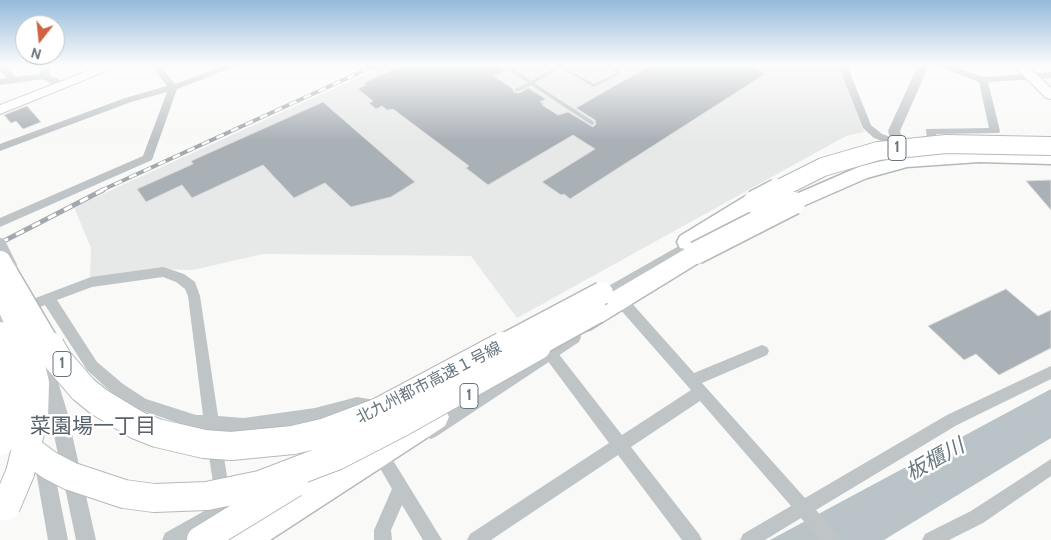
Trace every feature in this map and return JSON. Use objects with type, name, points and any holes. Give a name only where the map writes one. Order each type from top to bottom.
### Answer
[{"type":"highway","points":[[754,202],[803,168],[862,146],[924,137],[1007,137],[1051,141]]},
{"type":"highway","name":"1","points":[[754,202],[823,167],[878,151],[955,144],[1051,146]]},
{"type":"highway","name":"1","points":[[696,253],[788,196],[845,169],[904,154],[977,149],[1051,151]]},
{"type":"highway","points":[[696,253],[819,190],[862,173],[907,161],[932,158],[1051,157]]},
{"type":"highway","name":"北九州都市高速１号線","points":[[242,540],[609,302],[754,202]]},
{"type":"highway","name":"北九州都市高速１号線","points":[[0,408],[16,436],[30,451],[49,465],[70,476],[97,486],[124,494],[154,498],[207,496],[234,492],[286,477],[336,456],[400,423],[696,253]]},
{"type":"highway","name":"北九州都市高速１号線","points":[[0,262],[58,360],[84,389],[99,402],[130,422],[157,432],[204,444],[231,446],[293,440],[323,433],[370,416],[609,302]]},
{"type":"highway","name":"1","points":[[0,288],[26,344],[35,384],[34,416],[20,473],[0,516]]},
{"type":"highway","name":"北九州都市高速１号線","points":[[201,540],[521,345],[609,302]]},
{"type":"highway","points":[[0,333],[9,373],[9,396],[0,441]]},
{"type":"main road","points":[[0,110],[49,90]]},
{"type":"street","points":[[0,148],[128,100],[165,90]]},
{"type":"street","points":[[0,222],[148,158],[172,90]]},
{"type":"street","points":[[852,90],[867,126],[899,150]]},
{"type":"street","points":[[899,150],[894,131],[913,90]]},
{"type":"street","points":[[932,141],[930,131],[995,131],[985,90]]},
{"type":"street","points":[[172,540],[392,413],[576,312],[776,193],[835,164],[932,141],[1051,141]]},
{"type":"street","points":[[261,540],[385,463],[432,429],[548,352],[609,302],[800,195],[847,172],[899,150],[982,152],[1051,157]]},
{"type":"street","points":[[0,244],[29,300],[42,364],[60,421],[86,540]]},
{"type":"street","points":[[58,540],[37,431],[21,370],[0,317],[92,282],[163,272],[180,278],[190,286],[194,296],[224,510],[230,540]]},
{"type":"street","points":[[0,273],[42,364]]},
{"type":"street","points":[[48,298],[92,366],[118,389],[142,404],[196,422],[213,424],[244,425],[305,417],[357,404],[374,404],[392,413]]},
{"type":"street","points":[[609,302],[697,386],[831,540]]},
{"type":"street","points":[[0,341],[21,370]]},
{"type":"street","points":[[476,540],[619,446],[697,386],[762,350]]},
{"type":"street","points":[[548,352],[693,540]]},
{"type":"street","points":[[748,540],[808,512],[952,420],[1051,372]]},
{"type":"street","points":[[385,463],[400,490],[433,540]]},
{"type":"street","points":[[930,540],[976,517],[1051,467]]},
{"type":"street","points":[[383,540],[382,530],[400,490]]},
{"type":"lane","points":[[542,90],[592,123]]},
{"type":"shaded area","points":[[331,90],[848,90],[864,132],[846,136],[517,318],[471,256],[263,254],[193,270],[150,269],[90,278],[91,248],[74,207]]},
{"type":"water","name":"板櫃川","points":[[1051,389],[1051,438],[884,540],[770,540]]},
{"type":"building","points":[[360,90],[513,90],[520,93],[524,90],[532,90],[546,99],[540,102],[544,104],[542,105],[558,115],[568,112],[593,127],[596,124],[595,120],[576,108],[607,90],[740,90],[570,199],[542,182],[595,149],[573,135],[488,185],[466,168],[469,166],[393,109],[387,110],[382,106],[376,109],[369,103],[373,101]]},
{"type":"building","points":[[323,102],[415,182],[391,197],[351,207],[325,183],[294,198],[263,165],[192,198],[182,185],[146,202],[137,189],[193,164],[191,161]]},
{"type":"building","points":[[27,106],[41,122],[23,129],[16,121],[11,123],[4,115]]},
{"type":"building","points":[[1051,180],[1051,210],[1026,181]]},
{"type":"building","points":[[1006,289],[1038,316],[1051,310],[1051,348],[999,375],[976,354],[964,360],[928,326]]},
{"type":"railway","points":[[100,191],[321,90]]},
{"type":"railway","points":[[0,243],[103,190]]},
{"type":"district","name":"菜園場一丁目","points":[[93,427]]}]
